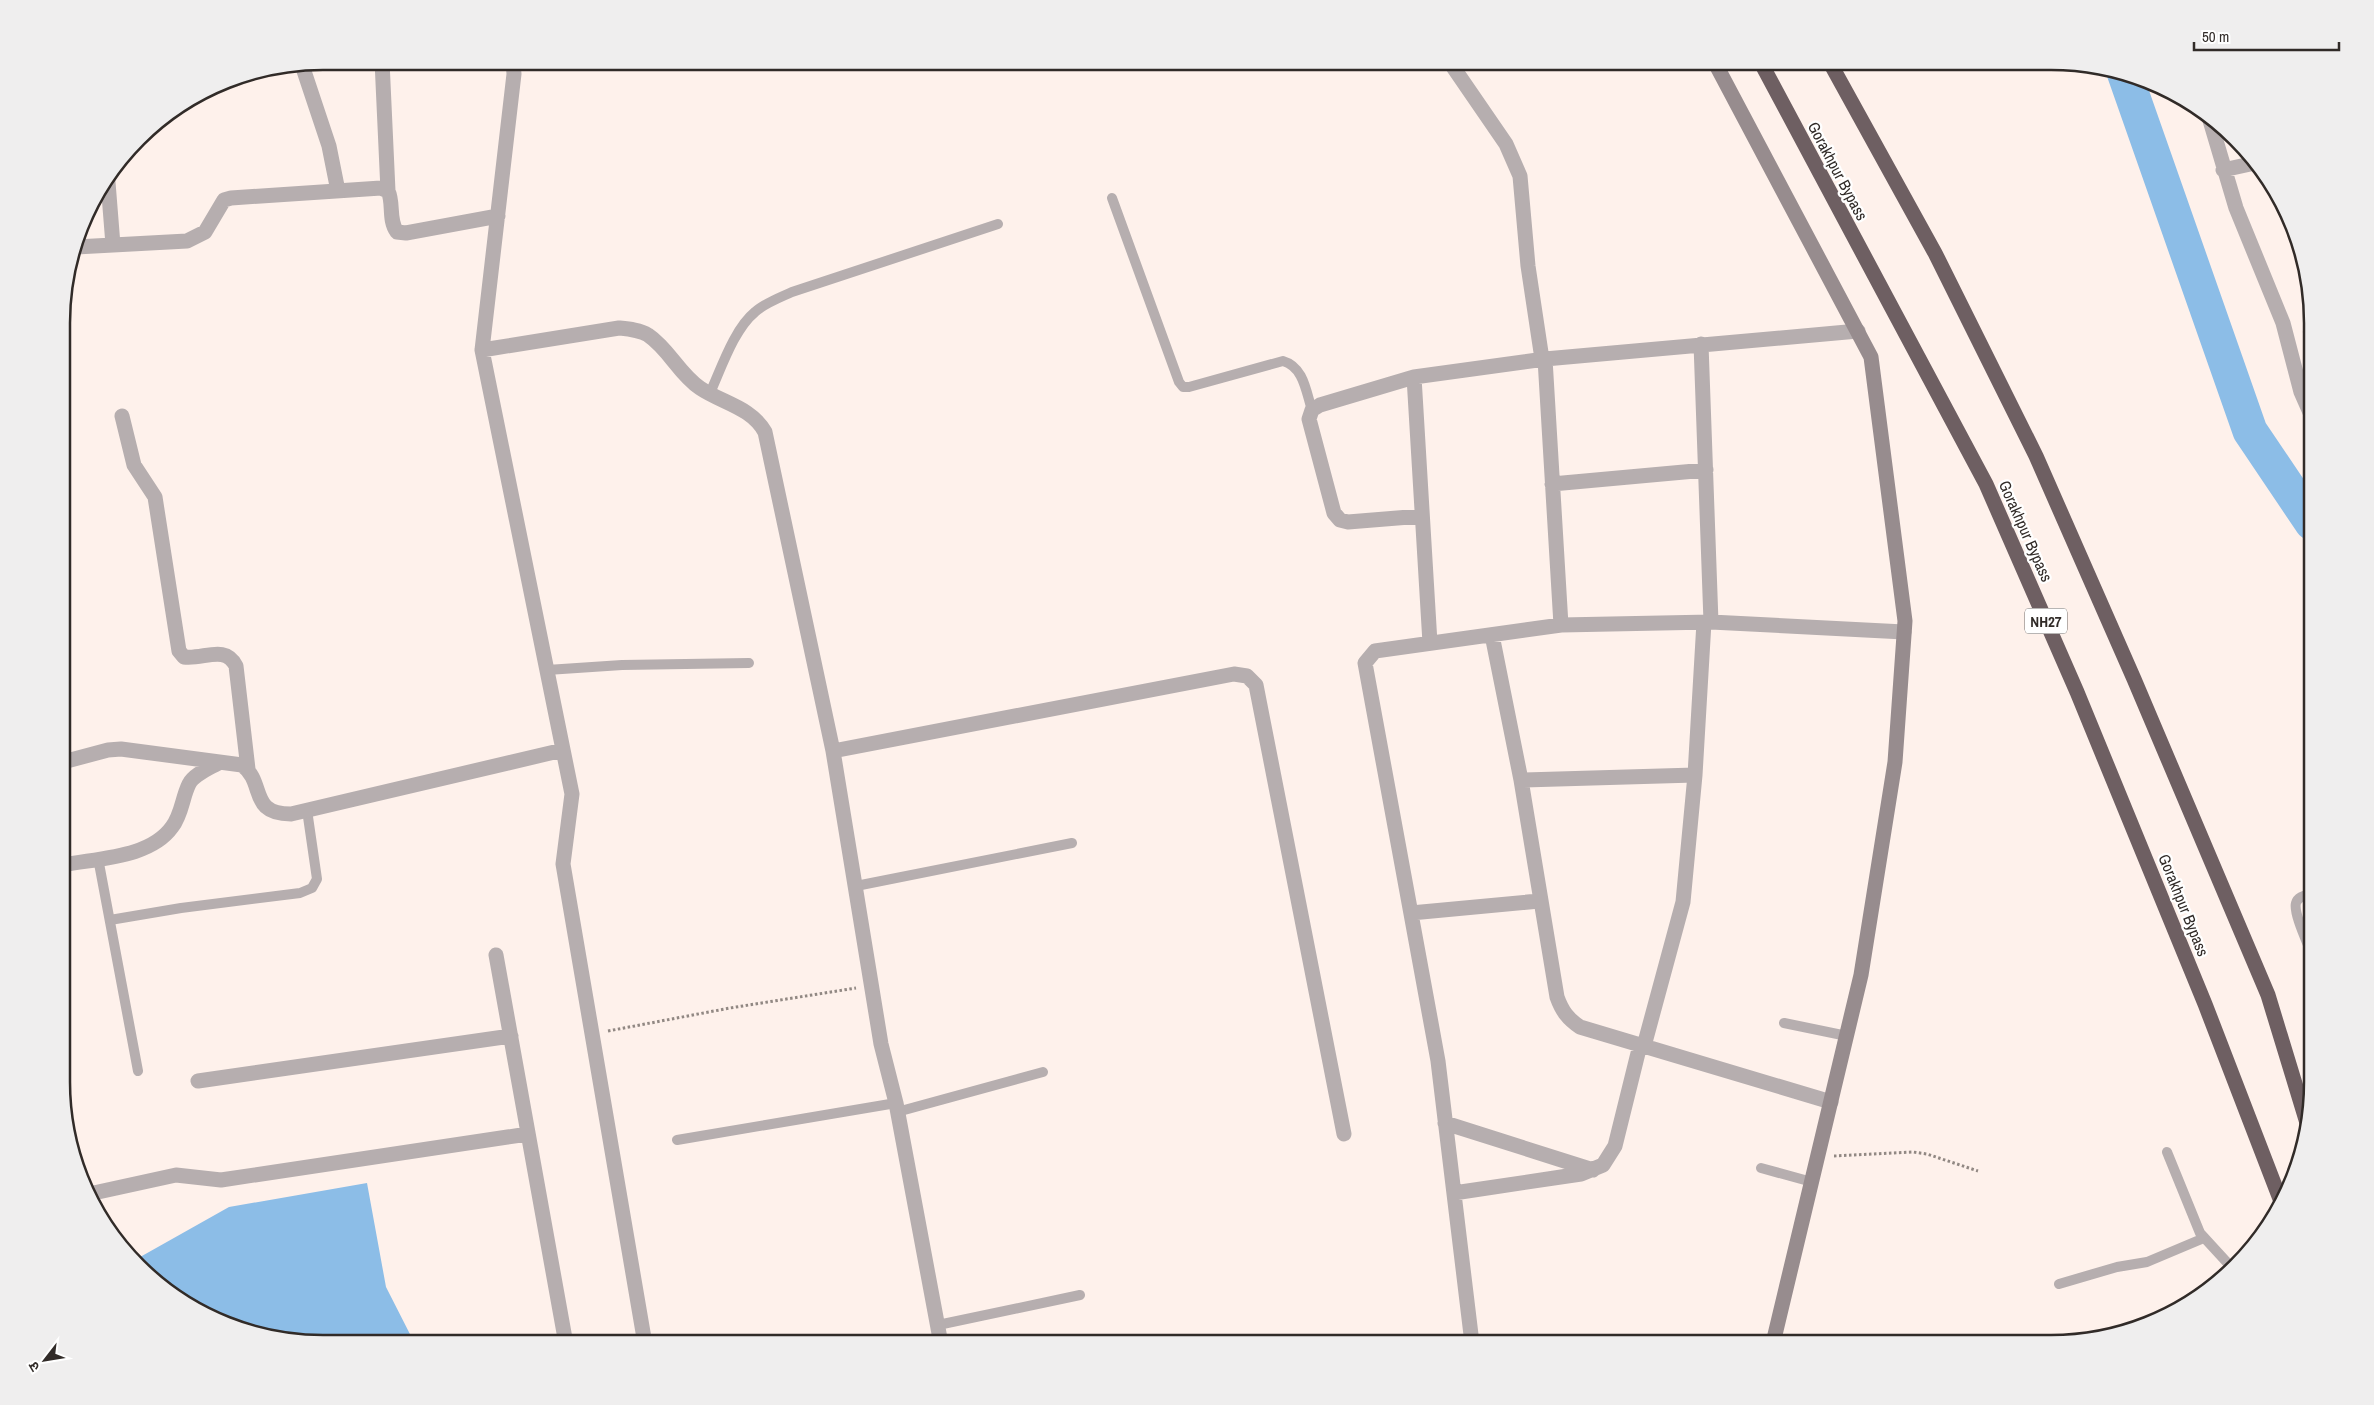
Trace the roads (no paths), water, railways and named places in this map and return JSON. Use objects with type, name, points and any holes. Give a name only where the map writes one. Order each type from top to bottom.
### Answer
[{"type":"highway","name":"Gorakhpur Bypass","points":[[1765,70],[1986,484],[2081,701],[2205,1004],[2278,1194]]},
{"type":"highway","points":[[1834,70],[1935,253],[2036,456],[2134,679],[2268,996],[2303,1106]]},
{"type":"main road","points":[[1719,70],[1872,357],[1905,621],[1894,762],[1861,976],[1775,1335]]},
{"type":"street","points":[[382,70],[388,191],[391,197],[393,227],[397,232],[406,233],[498,216]]},
{"type":"street","points":[[514,70],[482,350],[572,794],[562,864],[643,1335]]},
{"type":"street","points":[[1455,70],[1506,144],[1520,176],[1528,266],[1543,359],[1561,625]]},
{"type":"street","points":[[304,71],[329,146],[338,191]]},
{"type":"street","points":[[2212,128],[2236,208],[2283,323],[2304,399]]},
{"type":"street","points":[[2223,170],[2248,164]]},
{"type":"street","points":[[82,247],[187,241],[205,232],[224,200],[231,198],[381,188],[388,191]]},
{"type":"street","points":[[109,189],[113,245]]},
{"type":"street","points":[[482,350],[619,328],[634,329],[648,335],[659,344],[692,381],[710,393],[749,413],[759,422],[765,432],[833,751],[881,1044],[896,1108],[940,1335]]},
{"type":"street","points":[[1422,516],[1348,522],[1340,520],[1334,513],[1309,419],[1312,410],[1320,405],[1414,377],[1543,359],[1858,331]]},
{"type":"street","points":[[1454,1193],[1546,1180],[1594,1170],[1603,1164],[1615,1146],[1683,902],[1707,622],[1706,470],[1701,344]]},
{"type":"street","points":[[1414,377],[1430,643]]},
{"type":"street","points":[[122,416],[134,465],[155,498],[179,650],[184,657],[191,658],[224,653],[232,658],[236,666],[248,769],[259,797],[266,807],[276,814],[291,814],[563,750]]},
{"type":"street","points":[[1552,484],[1706,470]]},
{"type":"street","points":[[1471,1335],[1438,1061],[1365,663],[1375,651],[1561,625],[1707,622],[1904,632]]},
{"type":"street","points":[[1492,634],[1521,780],[1556,997],[1561,1010],[1580,1027],[1831,1102]]},
{"type":"street","points":[[833,751],[1234,674],[1248,676],[1256,685],[1344,1134]]},
{"type":"street","points":[[70,760],[108,750],[121,749],[242,765],[248,769]]},
{"type":"street","points":[[70,864],[139,851],[152,846],[164,837],[178,817],[189,784],[193,778],[220,762]]},
{"type":"street","points":[[1521,780],[1694,775]]},
{"type":"street","points":[[1411,913],[1539,901]]},
{"type":"street","points":[[496,955],[564,1335]]},
{"type":"street","points":[[198,1081],[511,1036]]},
{"type":"street","points":[[1445,1123],[1594,1170]]},
{"type":"street","points":[[95,1193],[176,1175],[222,1180],[528,1134]]},
{"type":"lane","points":[[1112,198],[1179,382],[1183,387],[1189,387],[1283,361],[1293,364],[1299,371],[1312,410]]},
{"type":"lane","points":[[710,393],[739,332],[754,313],[770,302],[792,292],[998,224]]},
{"type":"lane","points":[[547,670],[622,665],[749,663]]},
{"type":"lane","points":[[110,920],[180,908],[300,893],[312,888],[317,879],[306,810]]},
{"type":"lane","points":[[856,886],[1072,843]]},
{"type":"lane","points":[[98,858],[138,1071]]},
{"type":"lane","points":[[2304,896],[2296,902],[2296,910],[2304,932]]},
{"type":"lane","points":[[1784,1023],[1846,1036]]},
{"type":"lane","points":[[676,1140],[896,1108],[1043,1072]]},
{"type":"lane","points":[[2167,1152],[2197,1226],[2204,1238],[2228,1263]]},
{"type":"lane","points":[[1761,1168],[1812,1182]]},
{"type":"lane","points":[[2059,1284],[2118,1267],[2147,1262],[2204,1238]]},
{"type":"lane","points":[[938,1325],[1080,1295]]},
{"type":"water","points":[[367,1183],[386,1287],[410,1335],[290,1333],[242,1322],[196,1301],[169,1283],[140,1257],[229,1207]]},
{"type":"waterway","points":[[2127,82],[2250,431],[2304,511]]}]
